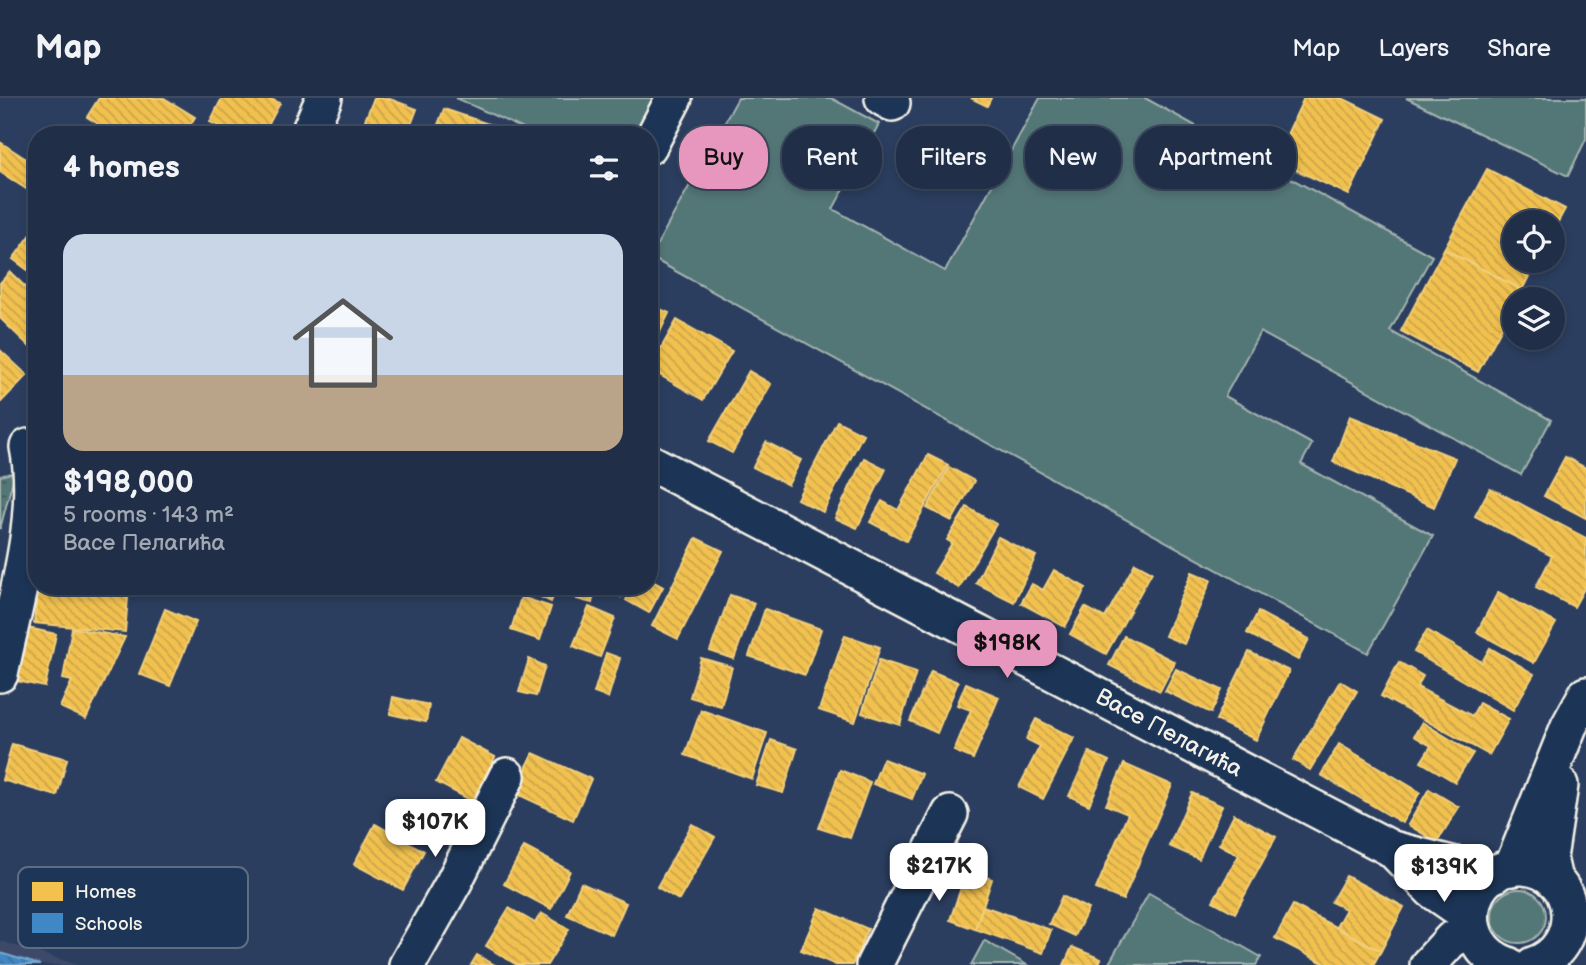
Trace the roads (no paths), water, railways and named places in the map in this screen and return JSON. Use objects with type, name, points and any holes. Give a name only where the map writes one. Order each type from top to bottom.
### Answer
[{"type":"street","points":[[312,126],[324,98]]},
{"type":"street","points":[[658,129],[674,98]]},
{"type":"street","name":"Васе Пелагића","points":[[658,467],[1392,849],[1503,871]]},
{"type":"street","points":[[0,674],[28,526]]},
{"type":"street","points":[[1428,965],[1451,940],[1514,954],[1567,933],[1578,919],[1554,880],[1549,858],[1586,695]]},
{"type":"street","points":[[1514,954],[1477,893],[1503,871],[1577,731]]},
{"type":"street","points":[[407,965],[454,882],[508,776]]},
{"type":"street","points":[[874,965],[950,814]]},
{"type":"street","name":"Васе Пелагића","points":[[1392,849],[1432,890],[1514,954]]},
{"type":"street","points":[[1503,871],[1532,869],[1554,880]]}]
